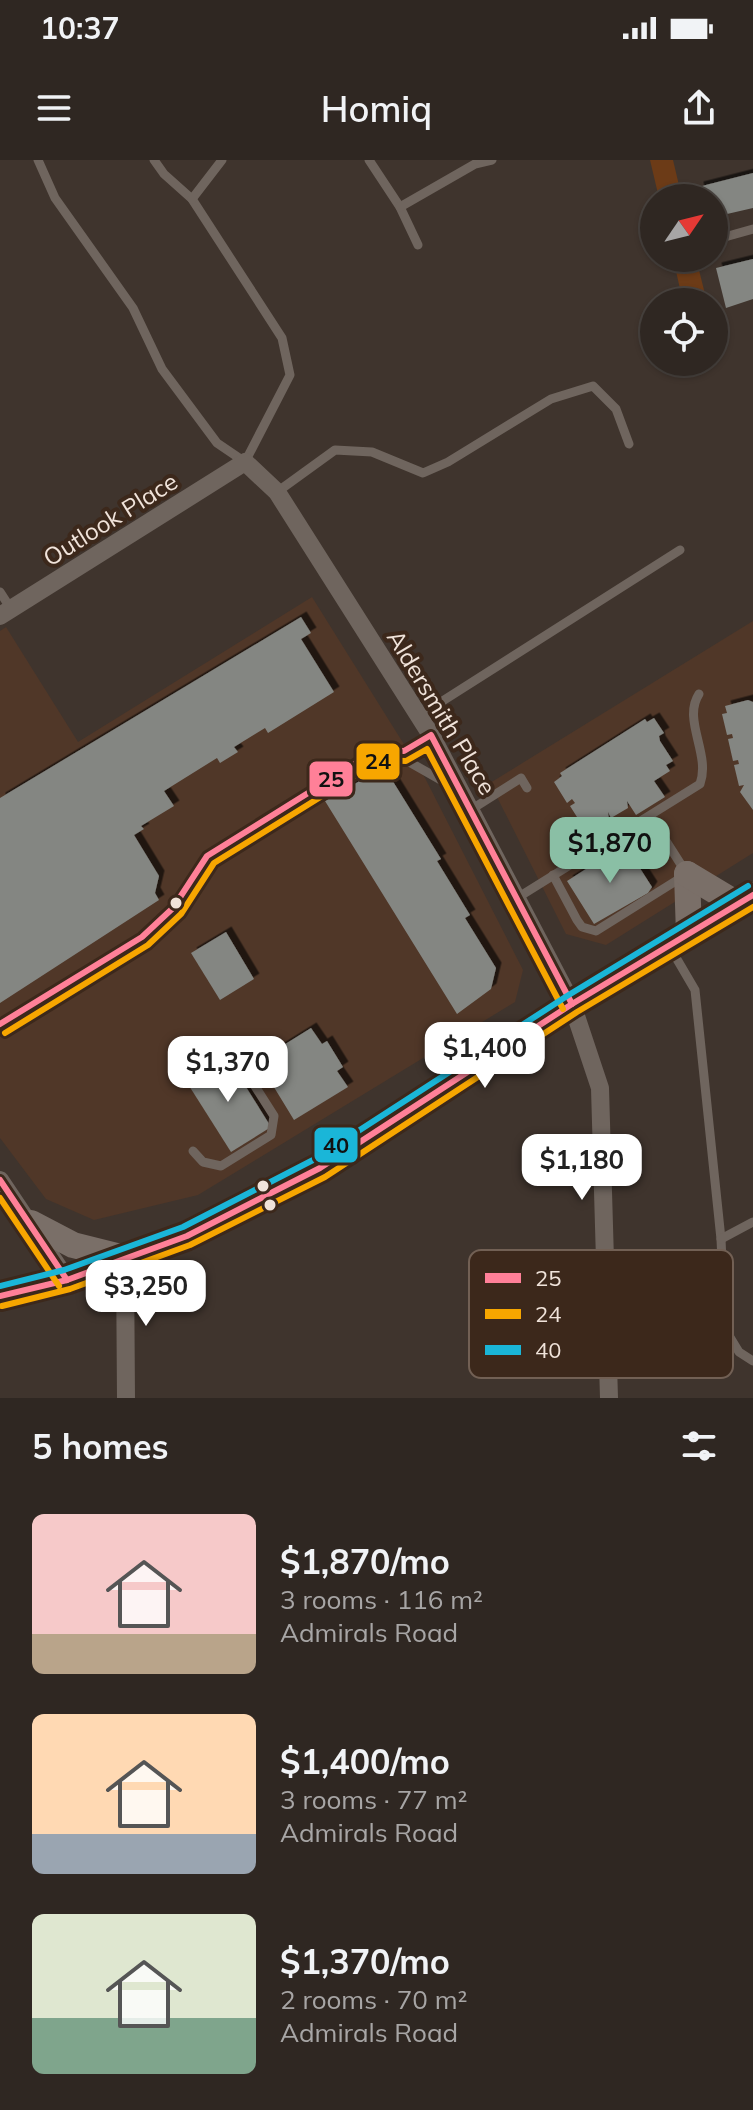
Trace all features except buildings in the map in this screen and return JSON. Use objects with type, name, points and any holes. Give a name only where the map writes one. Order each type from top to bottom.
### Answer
[{"type":"main road","points":[[679,940],[687,874],[745,899]]},
{"type":"main road","points":[[0,1296],[67,1280],[187,1236],[320,1168],[572,1004],[745,899]]},
{"type":"main road","points":[[31,1223],[73,1245],[125,1258]]},
{"type":"street","name":"Aldersmith Place","points":[[245,462],[277,492],[431,735],[572,1004],[600,1088],[605,1250]]},
{"type":"street","name":"Outlook Place","points":[[5,613],[245,462]]},
{"type":"street","points":[[0,1180],[67,1280]]},
{"type":"street","points":[[125,1258],[126,1398]]},
{"type":"street","name":"Aldersmith Place","points":[[608,1378],[609,1398]]},
{"type":"lane","points":[[38,160],[55,198],[133,308],[162,369],[217,443],[245,462],[290,375],[282,338],[192,199],[164,174],[154,160]]},
{"type":"lane","points":[[192,199],[222,160]]},
{"type":"lane","points":[[369,160],[400,207],[418,245]]},
{"type":"lane","points":[[400,207],[475,164],[492,160]]},
{"type":"lane","points":[[728,236],[753,229]]},
{"type":"lane","points":[[277,492],[335,450],[372,452],[423,473],[448,462],[551,399],[593,386],[616,409],[629,444]]},
{"type":"lane","points":[[419,716],[680,550]]},
{"type":"lane","points":[[0,592],[5,613]]},
{"type":"lane","points":[[517,898],[700,784],[704,760],[692,708],[699,694]]},
{"type":"lane","points":[[392,753],[404,751],[431,735]]},
{"type":"lane","points":[[0,1024],[142,937],[173,908],[207,856],[377,750],[424,767],[468,801],[521,778],[527,788]]},
{"type":"lane","points":[[553,875],[582,927],[596,931],[687,874],[650,816]]},
{"type":"lane","points":[[679,940],[695,990],[721,1250]]},
{"type":"lane","points":[[193,1151],[203,1162],[221,1166],[271,1135],[274,1116],[230,1047],[226,1044],[203,1056]]},
{"type":"lane","points":[[721,1239],[753,1222]]},
{"type":"lane","points":[[733,1342],[739,1352],[753,1361]]},
{"type":"shaded area","points":[[650,160],[673,160],[679,184],[656,184]]},
{"type":"shaded area","points":[[676,272],[700,272],[704,288],[680,288]]},
{"type":"shaded area","points":[[312,597],[425,778],[523,970],[515,1002],[198,1195],[94,1220],[46,1199],[0,1138],[0,631],[6,627],[78,742]]},
{"type":"shaded area","points":[[753,621],[753,853],[606,945],[566,934],[490,783]]},
{"type":"transit line","name":"25","points":[[0,1024],[142,937],[173,908],[207,856],[377,750],[404,751],[431,735],[572,1004]]},
{"type":"transit line","name":"24","points":[[5,1033],[148,945],[181,914],[214,863],[380,760],[406,761],[427,749],[563,1009]]},
{"type":"transit line","name":"40","points":[[0,1286],[64,1270],[183,1227],[315,1159],[567,996],[748,886]]},
{"type":"transit line","name":"25","points":[[0,1296],[67,1280],[187,1236],[320,1168],[572,1004],[753,895]]},
{"type":"transit line","name":"24","points":[[2,1306],[70,1289],[190,1245],[325,1177],[577,1012],[753,907]]},
{"type":"transit line","name":"25","points":[[0,1180],[67,1280]]},
{"type":"transit line","name":"24","points":[[0,1198],[59,1286]]}]
